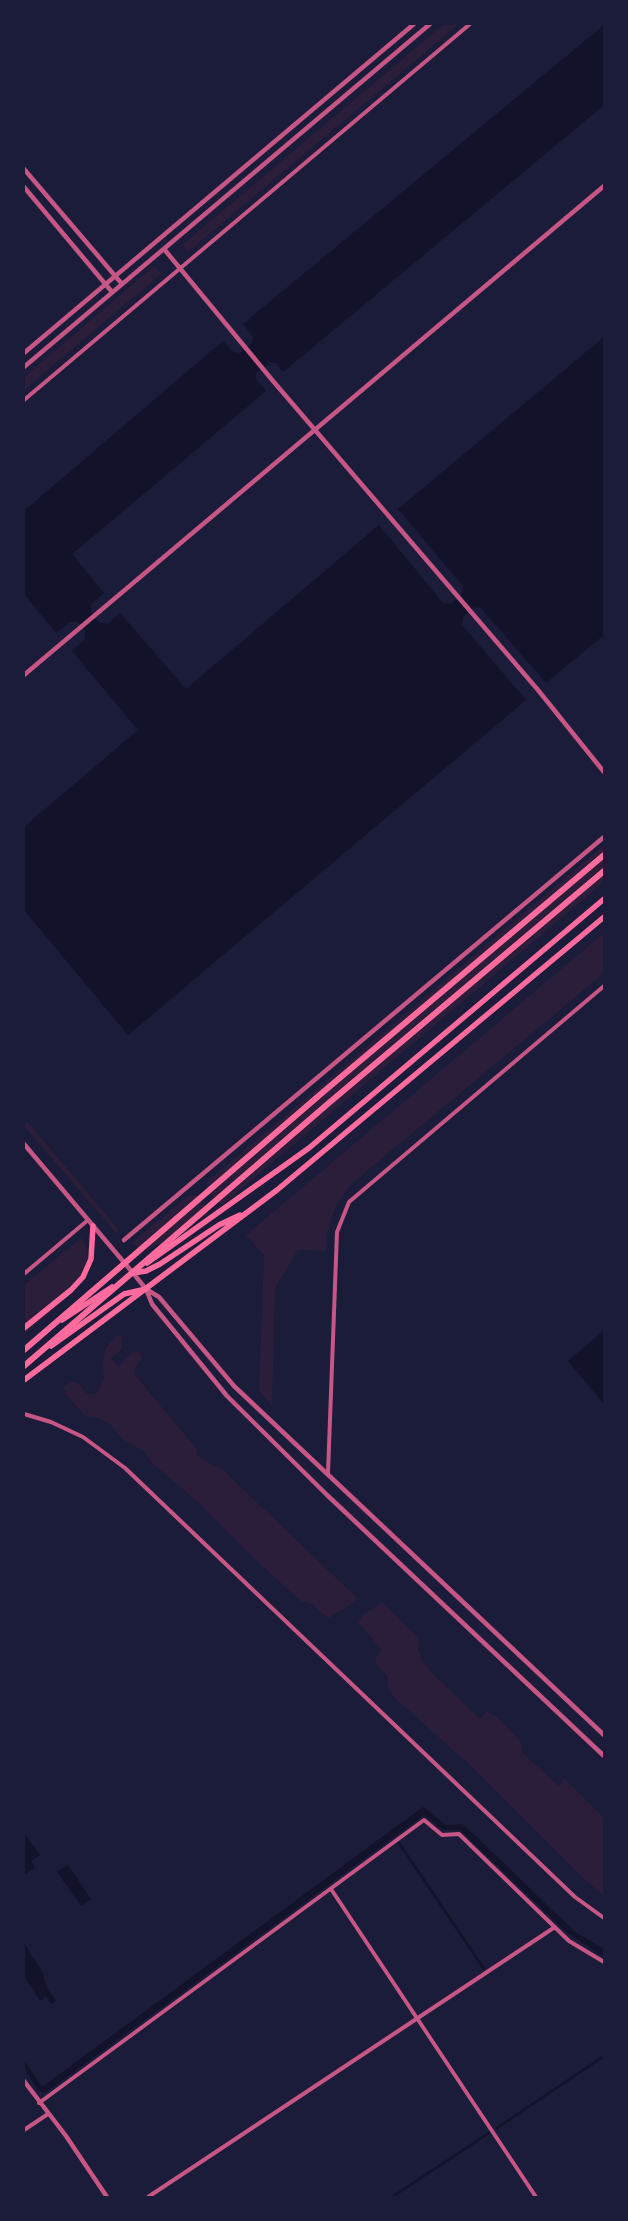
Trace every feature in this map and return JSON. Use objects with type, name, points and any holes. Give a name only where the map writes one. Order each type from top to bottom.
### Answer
[{"type":"highway","points":[[24,1350],[307,1106],[604,855]]},
{"type":"highway","points":[[24,1366],[322,1109],[604,871]]},
{"type":"highway","points":[[24,1346],[133,1273],[304,1152],[604,899]]},
{"type":"highway","points":[[24,1380],[248,1211],[604,917]]},
{"type":"highway","points":[[133,1273],[146,1271],[160,1264],[219,1225],[248,1211]]},
{"type":"highway","points":[[24,1328],[71,1290],[83,1277],[91,1259],[93,1226]]},
{"type":"highway","points":[[24,1366],[124,1294],[146,1289]]},
{"type":"street","points":[[24,353],[414,24]]},
{"type":"street","points":[[24,367],[430,24]]},
{"type":"street","points":[[24,400],[470,24]]},
{"type":"street","points":[[24,168],[122,284]]},
{"type":"street","points":[[24,675],[604,186]]},
{"type":"street","points":[[24,187],[112,292]]},
{"type":"street","points":[[164,249],[273,381],[316,429],[604,772]]},
{"type":"street","points":[[124,1240],[604,837]]},
{"type":"street","points":[[328,1473],[337,1232],[349,1202],[604,986]]},
{"type":"street","points":[[24,1144],[146,1289],[152,1304],[227,1396],[327,1495],[604,1756]]},
{"type":"street","points":[[24,1271],[25,1273],[88,1220]]},
{"type":"street","points":[[146,1289],[159,1297],[234,1386],[604,1735]]},
{"type":"street","points":[[24,1414],[51,1422],[83,1437],[125,1468],[575,1896],[604,1918]]},
{"type":"street","points":[[39,2103],[424,1820],[442,1835],[459,1834],[569,1941],[604,1962]]},
{"type":"street","points":[[331,1889],[536,2197]]},
{"type":"street","points":[[148,2197],[555,1927]]},
{"type":"street","points":[[24,2081],[66,2136],[107,2197]]},
{"type":"street","points":[[24,2130],[48,2114]]},
{"type":"shaded area","points":[[444,24],[459,24],[188,252],[182,245]]},
{"type":"shaded area","points":[[604,25],[604,105],[283,372],[276,363],[270,362],[256,373],[256,379],[266,391],[72,554],[104,593],[91,604],[91,613],[98,622],[108,624],[120,613],[186,689],[379,525],[443,603],[451,604],[462,594],[463,586],[398,509],[604,337],[604,635],[546,683],[481,608],[474,607],[463,617],[462,625],[526,700],[128,1035],[24,910],[24,827],[138,730],[72,651],[85,639],[85,630],[78,622],[70,622],[56,633],[24,594],[24,511],[223,341],[233,352],[240,353],[252,343],[253,337],[243,324]]},
{"type":"shaded area","points":[[154,266],[161,274],[24,390],[24,377]]},
{"type":"shaded area","points":[[604,845],[604,882],[222,1205],[218,1203],[207,1190],[207,1182]]},
{"type":"shaded area","points":[[604,933],[604,973],[350,1185],[336,1206],[332,1217],[327,1236],[326,1251],[298,1250],[275,1288],[272,1406],[259,1391],[264,1255],[246,1235]]},
{"type":"shaded area","points":[[27,1121],[119,1230],[116,1233],[24,1126]]},
{"type":"shaded area","points":[[194,1195],[209,1210],[207,1215],[150,1249],[142,1250],[131,1243],[188,1196]]},
{"type":"shaded area","points":[[81,1238],[86,1245],[88,1263],[78,1287],[24,1335],[24,1285]]},
{"type":"shaded area","points":[[604,1330],[604,1404],[568,1361]]},
{"type":"shaded area","points":[[117,1335],[122,1336],[122,1349],[111,1358],[118,1367],[134,1351],[140,1352],[142,1359],[135,1368],[134,1374],[197,1449],[196,1454],[203,1460],[222,1469],[357,1598],[350,1605],[329,1618],[313,1604],[301,1601],[260,1564],[199,1503],[153,1464],[143,1451],[122,1439],[110,1424],[97,1418],[85,1416],[65,1393],[64,1386],[72,1382],[78,1383],[87,1394],[96,1394],[104,1380],[105,1349]]},
{"type":"shaded area","points":[[382,1602],[417,1637],[418,1650],[423,1662],[430,1671],[480,1719],[487,1711],[496,1716],[521,1742],[523,1753],[557,1785],[561,1785],[563,1777],[604,1818],[604,1896],[581,1876],[472,1767],[396,1699],[388,1689],[388,1676],[377,1666],[375,1660],[381,1649],[358,1622],[363,1615]]},
{"type":"shaded area","points":[[423,1807],[446,1825],[463,1824],[575,1932],[604,1949],[604,1957],[565,1931],[460,1830],[443,1830],[424,1815],[45,2093],[38,2090],[24,2069],[24,2060],[42,2087]]},
{"type":"shaded area","points":[[24,1833],[40,1855],[31,1861],[35,1868],[24,1875]]},
{"type":"shaded area","points":[[68,1865],[91,1899],[81,1906],[57,1872]]},
{"type":"shaded area","points":[[24,1943],[42,1971],[47,1988],[56,2001],[51,2004],[46,1996],[40,2001],[24,1976]]},
{"type":"waterway","points":[[399,1843],[484,1969]]},
{"type":"waterway","points":[[497,2128],[604,2056]]},
{"type":"waterway","points":[[392,2197],[489,2133]]}]
